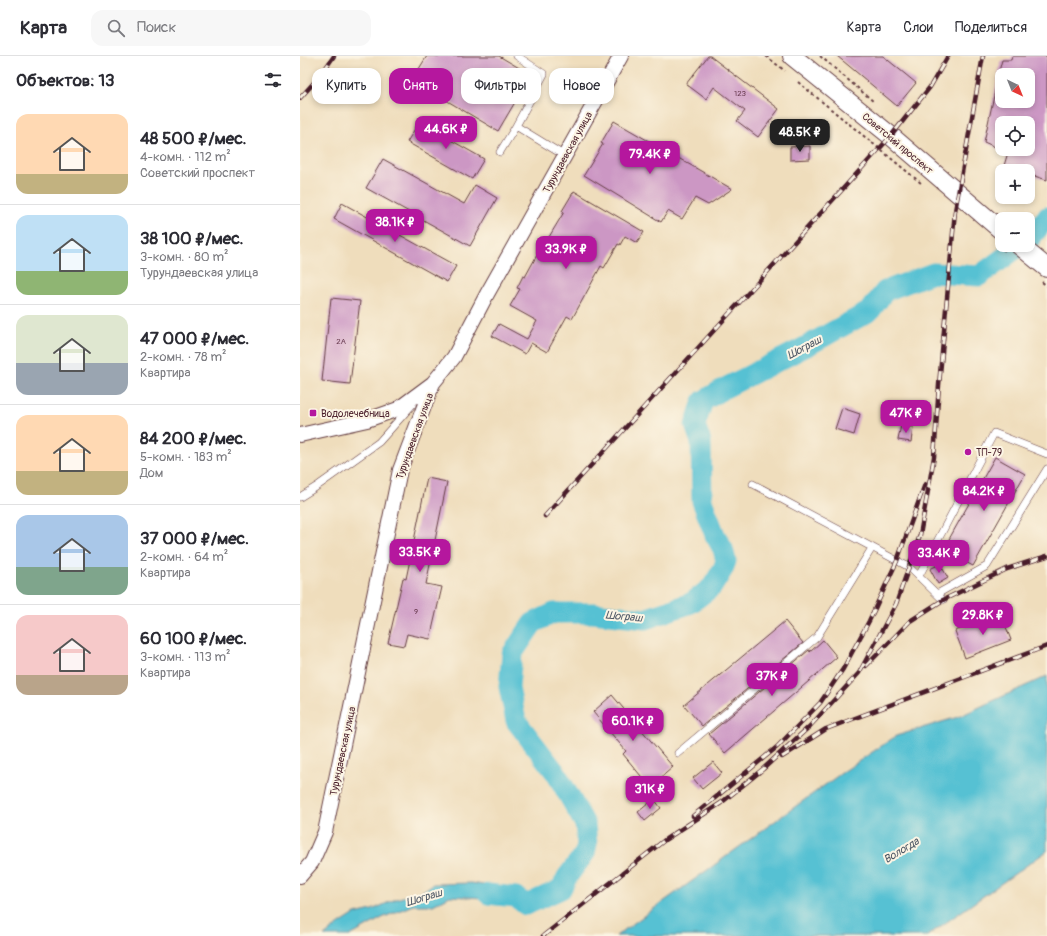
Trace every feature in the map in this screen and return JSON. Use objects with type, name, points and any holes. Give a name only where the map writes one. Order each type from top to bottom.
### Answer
[{"type":"street","name":"Турундаевская улица","points":[[300,876],[312,862],[325,832],[400,470],[433,383],[454,357],[487,294],[621,56]]},
{"type":"street","name":"Советский проспект","points":[[792,56],[890,136],[995,226]]},
{"type":"street","points":[[1027,252],[1044,266]]},
{"type":"street","points":[[300,435],[367,420],[398,409],[433,383]]},
{"type":"lane","points":[[500,152],[544,74],[517,56]]},
{"type":"lane","points":[[516,126],[565,156]]},
{"type":"lane","points":[[300,497],[379,442],[433,383]]},
{"type":"lane","points":[[919,576],[994,433],[1047,454]]},
{"type":"lane","points":[[937,594],[987,566],[1047,469]]},
{"type":"lane","points":[[753,484],[909,567],[943,600]]},
{"type":"lane","points":[[678,753],[817,637],[872,548]]},
{"type":"path","points":[[766,56],[790,75]]},
{"type":"path","points":[[796,80],[926,187]]},
{"type":"water","name":"Вологда","points":[[1047,676],[1047,851],[927,936],[616,936],[843,772],[896,736],[958,717]]},
{"type":"water","points":[[472,883],[500,888],[516,897],[501,899],[450,896],[433,905],[413,905],[382,918],[350,936],[324,936],[355,914],[372,910],[396,899],[423,891],[433,884]]},
{"type":"building","points":[[427,56],[499,56],[519,68],[461,68],[461,104],[514,104],[498,131],[452,104],[453,68],[420,68]]},
{"type":"building","points":[[708,56],[779,109],[758,137],[737,121],[745,111],[714,87],[706,99],[686,84]]},
{"type":"building","points":[[837,56],[883,56],[916,83],[897,106]]},
{"type":"building","points":[[1012,56],[1047,56],[1047,180],[1035,176],[1035,164],[1004,164],[1007,156],[1035,156],[1035,116],[995,116],[995,147],[984,142],[995,91],[995,108],[1035,108],[1035,68],[1000,68],[1002,60],[1011,60]]},
{"type":"building","points":[[614,121],[732,189],[708,205],[695,198],[682,219],[668,211],[661,222],[584,175],[603,144],[601,143]]},
{"type":"building","points":[[419,122],[484,159],[472,179],[407,142]]},
{"type":"building","points":[[810,146],[810,159],[790,160],[790,147]]},
{"type":"building","points":[[383,159],[464,204],[475,185],[497,198],[470,246],[366,188]]},
{"type":"building","points":[[574,191],[644,232],[637,243],[625,236],[620,245],[618,244],[604,268],[601,266],[572,319],[567,316],[547,352],[531,343],[525,354],[492,336],[499,324],[527,339],[537,321],[510,306],[520,289],[517,288],[523,276],[525,277],[542,246],[543,247],[564,212],[562,211]]},
{"type":"building","points":[[342,203],[456,266],[447,282],[334,219]]},
{"type":"building","points":[[331,298],[360,301],[350,384],[322,381]]},
{"type":"building","points":[[842,408],[860,414],[854,435],[835,429]]},
{"type":"building","points":[[901,425],[913,427],[911,442],[898,440]]},
{"type":"building","points":[[995,457],[1025,474],[973,566],[943,550]]},
{"type":"building","points":[[427,478],[447,482],[426,584],[442,587],[430,639],[407,634],[404,646],[388,643],[403,578],[406,579]]},
{"type":"building","points":[[940,564],[948,578],[938,584],[930,569]]},
{"type":"building","points":[[1001,614],[1011,640],[965,658],[955,631]]},
{"type":"building","points":[[785,621],[803,643],[702,726],[684,705]]},
{"type":"building","points":[[823,640],[837,657],[725,753],[709,734]]},
{"type":"building","points":[[612,695],[673,767],[650,787],[623,754],[626,751],[593,712]]},
{"type":"building","points":[[713,762],[722,773],[702,789],[693,778]]},
{"type":"building","points":[[654,799],[661,808],[645,821],[638,812]]},
{"type":"waterway","name":"Шограш","points":[[1035,232],[1047,217]]},
{"type":"waterway","name":"Шограш","points":[[488,894],[516,897],[526,905],[561,889],[567,877],[585,853],[587,844],[585,824],[556,773],[516,721],[509,687],[512,654],[533,623],[554,613],[593,613],[645,619],[691,603],[712,587],[723,569],[726,561],[723,549],[715,535],[702,501],[701,442],[695,425],[703,401],[870,311],[885,291],[933,273],[979,276],[1012,252]]},
{"type":"railway","points":[[300,98],[320,76],[334,56]]},
{"type":"railway","points":[[545,516],[891,136],[930,87],[948,56]]},
{"type":"railway","points":[[543,936],[666,839],[721,803],[763,769],[810,726],[859,673],[896,604],[920,535],[934,457],[955,211],[983,56]]},
{"type":"railway","points":[[693,816],[777,747],[820,703],[843,669],[869,621],[897,561],[925,484]]},
{"type":"railway","points":[[866,666],[910,621],[943,600],[1007,569],[1047,556]]},
{"type":"railway","points":[[782,757],[826,729],[1047,646]]},
{"type":"place","name":"Водолечебница","points":[[313,413]]},
{"type":"place","name":"ТП-79","points":[[968,452]]}]
